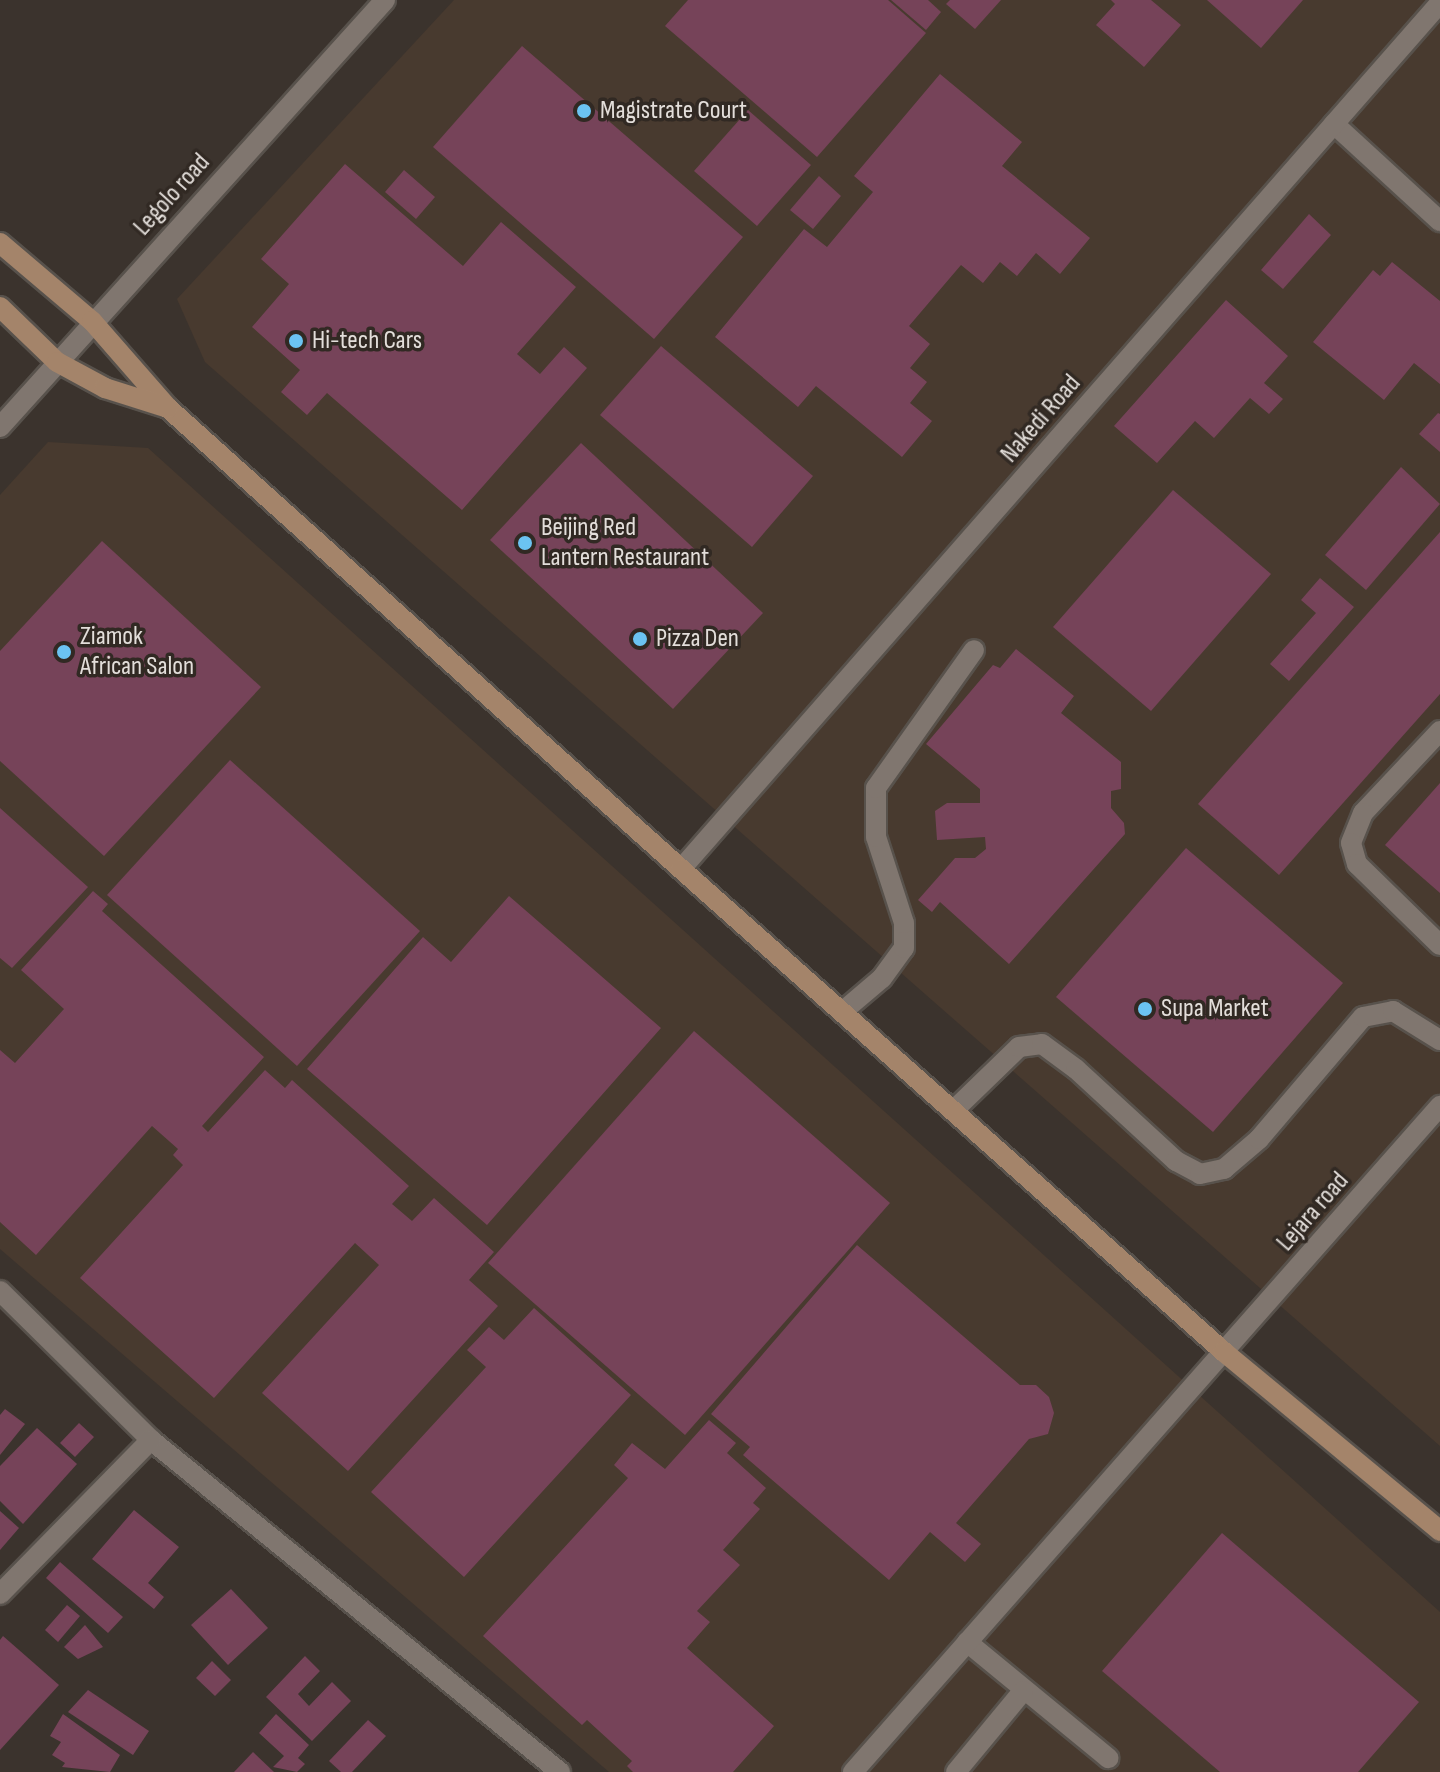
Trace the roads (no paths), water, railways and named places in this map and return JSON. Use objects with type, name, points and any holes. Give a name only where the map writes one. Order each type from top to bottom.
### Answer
[{"type":"main road","points":[[0,243],[92,321],[168,408],[681,869],[1224,1352],[1440,1531]]},
{"type":"main road","points":[[0,307],[57,362],[105,388],[168,408]]},
{"type":"street","name":"Legolo road","points":[[0,427],[92,321],[385,0]]},
{"type":"street","name":"Nakedi Road","points":[[681,869],[1440,3]]},
{"type":"street","points":[[1334,124],[1440,221]]},
{"type":"street","points":[[842,1012],[882,978],[904,948],[904,923],[876,837],[876,788],[974,650]]},
{"type":"street","points":[[1440,731],[1363,813],[1351,843],[1357,864],[1440,945]]},
{"type":"street","points":[[953,1111],[1019,1047],[1042,1044],[1076,1069],[1176,1161],[1200,1174],[1224,1169],[1259,1139],[1363,1017],[1393,1011],[1440,1040]]},
{"type":"street","name":"Lejara road","points":[[853,1772],[1440,1106]]},
{"type":"street","points":[[0,1291],[151,1440],[560,1772]]},
{"type":"street","points":[[0,1594],[151,1440]]},
{"type":"street","points":[[967,1642],[1108,1758]]},
{"type":"street","points":[[956,1772],[1023,1691]]},
{"type":"place","name":"Magistrate Court","points":[[584,111]]},
{"type":"place","name":"Hi-tech Cars","points":[[296,341]]},
{"type":"place","name":"Beijing Red Lantern Restaurant","points":[[525,543]]},
{"type":"place","name":"Pizza Den","points":[[640,639]]},
{"type":"place","name":"Ziamok African Salon","points":[[64,652]]},
{"type":"place","name":"Supa Market","points":[[1145,1009]]}]
